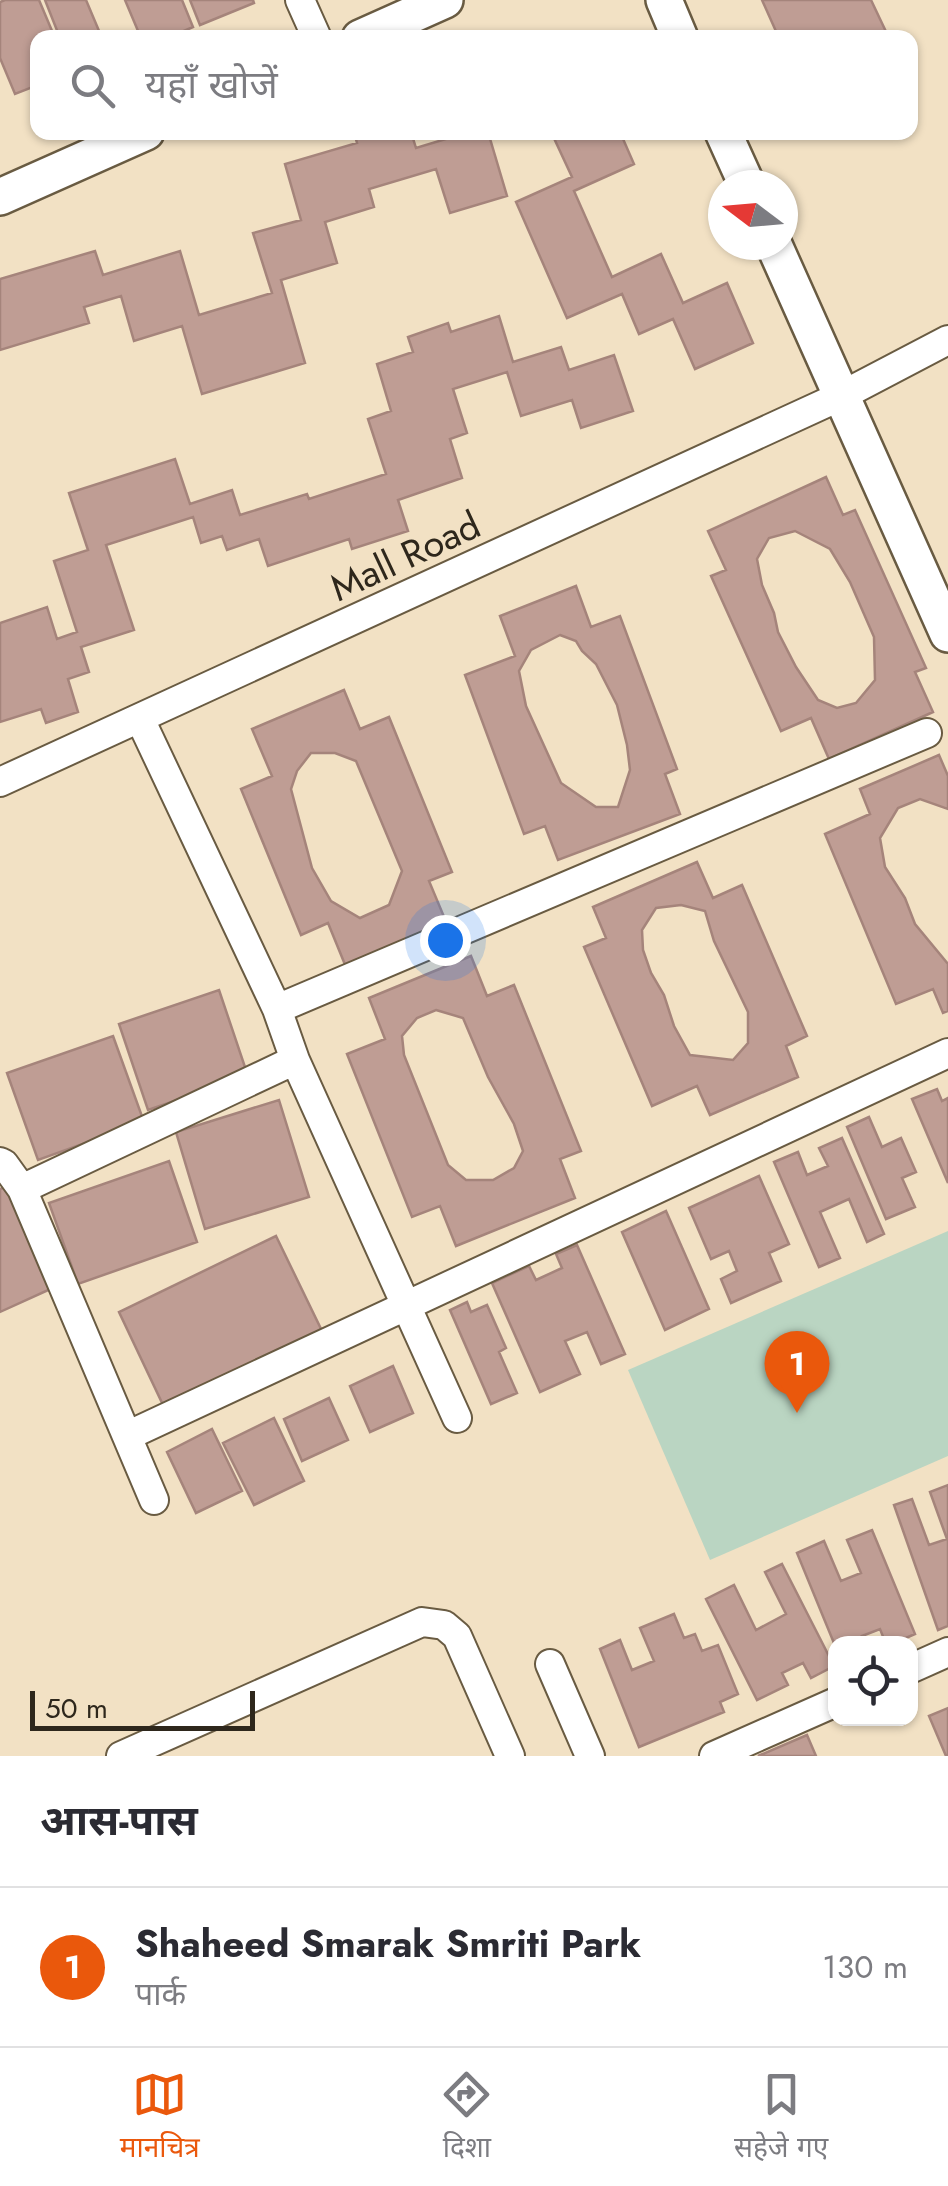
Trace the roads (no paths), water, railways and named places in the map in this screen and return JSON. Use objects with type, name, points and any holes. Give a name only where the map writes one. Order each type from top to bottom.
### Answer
[{"type":"street","points":[[300,0],[313,30]]},
{"type":"street","points":[[378,30],[445,0]]},
{"type":"street","points":[[664,0],[677,30]]},
{"type":"street","points":[[0,197],[128,140]]},
{"type":"street","points":[[727,140],[740,170]]},
{"type":"street","points":[[781,260],[948,634]]},
{"type":"street","name":"Mall Road","points":[[0,782],[841,396],[948,340]]},
{"type":"street","points":[[140,719],[276,1009],[295,1060],[457,1418]]},
{"type":"street","points":[[276,1009],[926,733]]},
{"type":"street","points":[[127,1436],[948,1053]]},
{"type":"street","points":[[22,1189],[295,1060]]},
{"type":"street","points":[[0,1162],[22,1189],[154,1500]]},
{"type":"street","points":[[121,1756],[422,1622],[444,1625],[457,1636],[510,1756]]},
{"type":"street","points":[[918,1665],[948,1652]]},
{"type":"street","points":[[550,1664],[590,1756]]},
{"type":"street","points":[[714,1756],[828,1706]]},
{"type":"place","name":"Shaheed Smarak Smriti Park","points":[[797,1413]]}]
